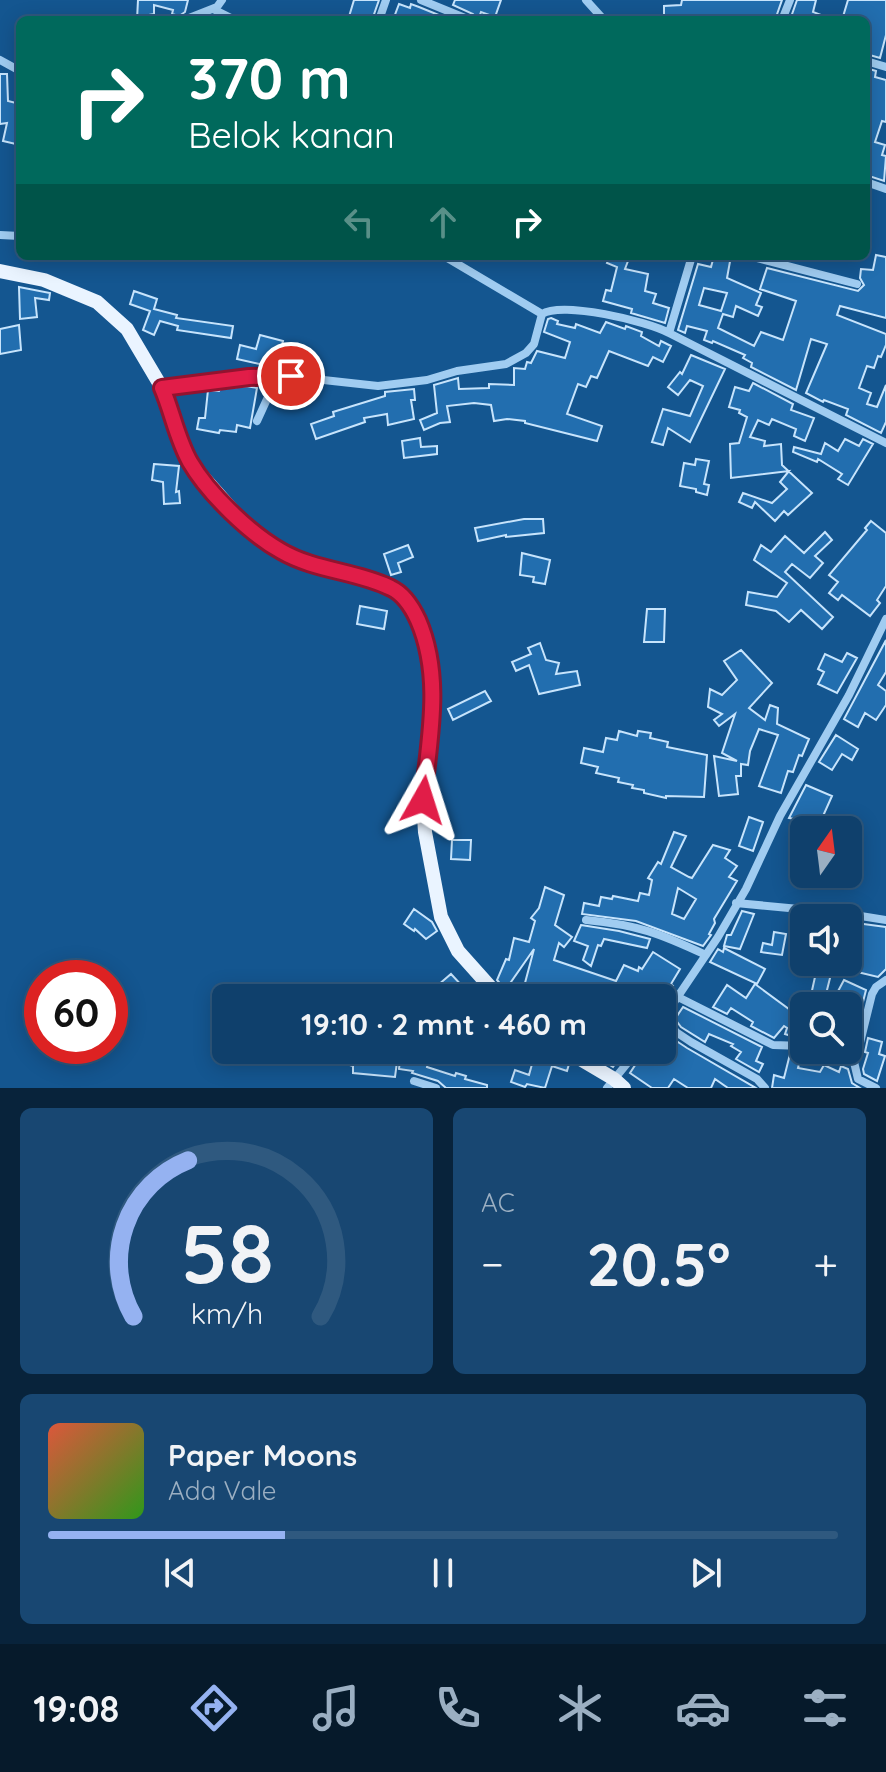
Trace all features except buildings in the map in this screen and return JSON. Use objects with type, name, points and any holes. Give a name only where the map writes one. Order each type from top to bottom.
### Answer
[{"type":"main road","points":[[0,271],[44,280],[97,302],[127,329],[162,388],[189,461],[243,522],[284,553],[390,587],[405,598],[428,643],[432,664],[433,700],[423,800],[425,832],[441,917],[458,951],[487,984]]},
{"type":"main road","points":[[585,1064],[615,1085]]},
{"type":"street","points":[[195,16],[213,9],[222,0]]},
{"type":"street","points":[[421,0],[460,16]]},
{"type":"street","points":[[586,0],[600,16]]},
{"type":"street","points":[[213,9],[227,16]]},
{"type":"street","points":[[451,260],[542,314]]},
{"type":"street","points":[[669,333],[691,260]]},
{"type":"street","points":[[764,260],[857,284]]},
{"type":"street","points":[[542,314],[554,309],[629,318],[669,333],[886,443]]},
{"type":"street","points":[[162,388],[278,375],[378,386],[427,380],[457,371],[506,364],[530,350],[542,314]]},
{"type":"street","points":[[257,421],[278,375]]},
{"type":"street","points":[[790,1046],[773,1045],[676,996],[706,955],[746,889],[780,816],[849,695],[886,619]]},
{"type":"street","points":[[736,903],[886,920]]},
{"type":"street","points":[[586,920],[626,923],[655,931],[706,955]]},
{"type":"street","points":[[862,1032],[872,994],[886,980]]},
{"type":"street","points":[[676,1032],[757,1079],[765,1088]]},
{"type":"street","points":[[615,1085],[629,1064]]},
{"type":"street","points":[[414,1081],[436,1088]]},
{"type":"street","points":[[857,1083],[876,1088]]},
{"type":"route","points":[[291,376],[249,377],[162,388],[189,461],[243,522],[284,553],[398,591],[416,615],[428,643],[432,664],[433,700],[423,800]]}]
